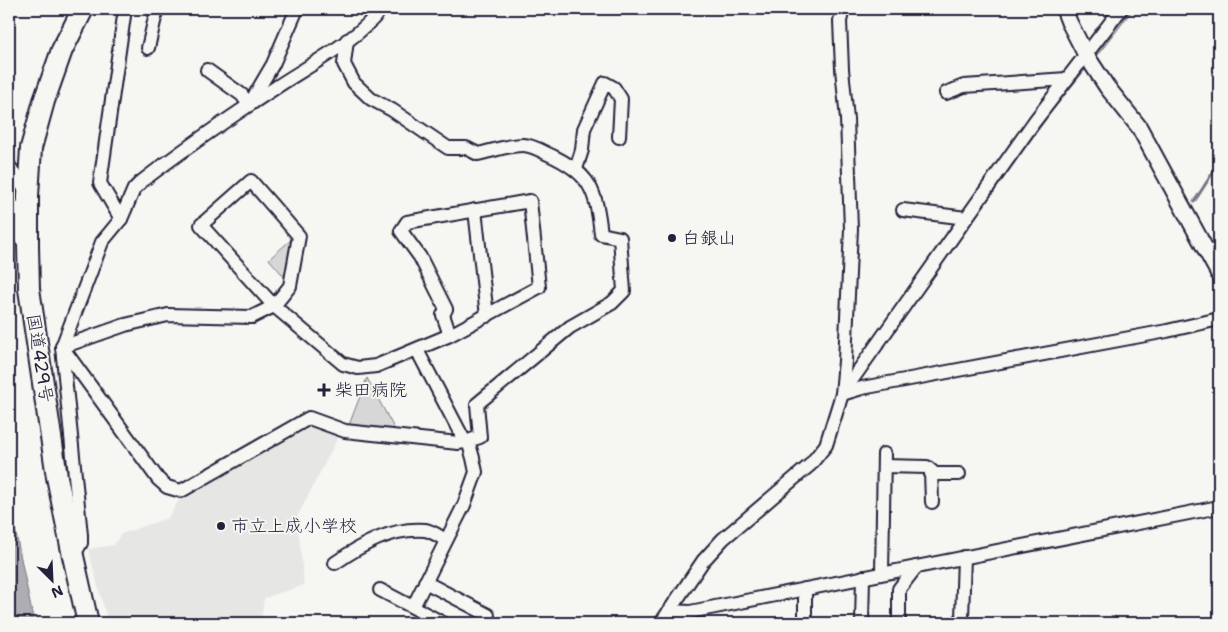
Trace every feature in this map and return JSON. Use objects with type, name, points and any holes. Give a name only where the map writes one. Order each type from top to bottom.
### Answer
[{"type":"highway","name":"国道429号","points":[[83,9],[62,50],[44,102],[18,196],[29,289],[57,477],[88,623]]},
{"type":"street","points":[[121,219],[100,183],[124,9]]},
{"type":"street","points":[[148,48],[157,9]]},
{"type":"street","points":[[73,556],[81,543],[81,535],[62,347],[102,242],[121,219],[134,189],[141,182],[249,105],[347,40],[366,26],[381,9]]},
{"type":"street","points":[[662,623],[702,562],[723,539],[810,465],[826,445],[842,394],[851,229],[847,119],[840,21],[843,9]]},
{"type":"street","points":[[1064,9],[1086,55],[1139,127],[1219,274]]},
{"type":"street","points":[[842,394],[1034,122],[1121,9]]},
{"type":"street","points":[[249,105],[273,64],[294,10]]},
{"type":"street","points":[[62,347],[158,479],[167,487],[181,491],[309,418],[345,431],[465,442],[480,436],[477,404],[570,327],[612,303],[624,291],[620,238],[601,234],[598,206],[591,188],[576,169],[559,159],[524,144],[478,154],[466,148],[448,148],[392,110],[371,99],[354,83],[344,64],[347,40]]},
{"type":"street","points":[[207,70],[242,95],[249,105]]},
{"type":"street","points":[[946,93],[964,86],[1067,78]]},
{"type":"street","points":[[576,169],[582,150],[584,129],[605,83],[614,88],[621,99],[619,137]]},
{"type":"street","points":[[9,166],[16,175],[18,196]]},
{"type":"street","points":[[62,347],[125,325],[168,315],[252,317],[274,306],[290,286],[299,236],[251,181],[201,225],[274,306],[343,364],[358,368],[376,366],[417,350],[450,335],[487,316],[539,287],[530,201],[408,222],[401,231],[420,257],[446,308],[443,315],[450,335]]},
{"type":"street","points":[[475,210],[487,316]]},
{"type":"street","points":[[903,210],[966,218]]},
{"type":"street","points":[[842,394],[862,388],[1168,331],[1219,319]]},
{"type":"street","points":[[413,607],[464,505],[476,472],[469,444],[465,442],[417,350]]},
{"type":"street","points":[[882,573],[884,460],[927,467],[935,474],[959,474]]},
{"type":"street","points":[[931,471],[932,502]]},
{"type":"street","points":[[669,611],[690,612],[1219,507]]},
{"type":"street","points":[[335,563],[357,548],[395,532],[426,530],[446,540]]},
{"type":"street","points":[[962,618],[964,557]]},
{"type":"street","points":[[899,623],[899,589],[916,567]]},
{"type":"street","points":[[862,623],[863,577]]},
{"type":"street","points":[[425,582],[488,615],[484,623]]},
{"type":"street","points":[[805,589],[805,623]]},
{"type":"street","points":[[380,590],[443,623]]},
{"type":"shaded area","points":[[1126,9],[1133,9],[1049,115],[856,384],[996,181]]},
{"type":"shaded area","points":[[293,238],[287,280],[269,259]]},
{"type":"shaded area","points":[[367,378],[395,430],[349,425]]},
{"type":"shaded area","name":"市立上成小学校","points":[[313,422],[342,430],[297,517],[304,585],[264,598],[261,623],[108,623],[88,549],[114,545],[121,534],[168,518],[182,495]]},
{"type":"shaded area","points":[[9,499],[34,623],[9,623]]},
{"type":"waterway","points":[[1194,202],[1219,163]]},
{"type":"waterway","points":[[1211,275],[1219,290]]},
{"type":"place","name":"白銀山","points":[[672,238]]},
{"type":"place","name":"柴田病院","points":[[324,390]]},
{"type":"place","name":"市立上成小学校","points":[[221,526]]}]
